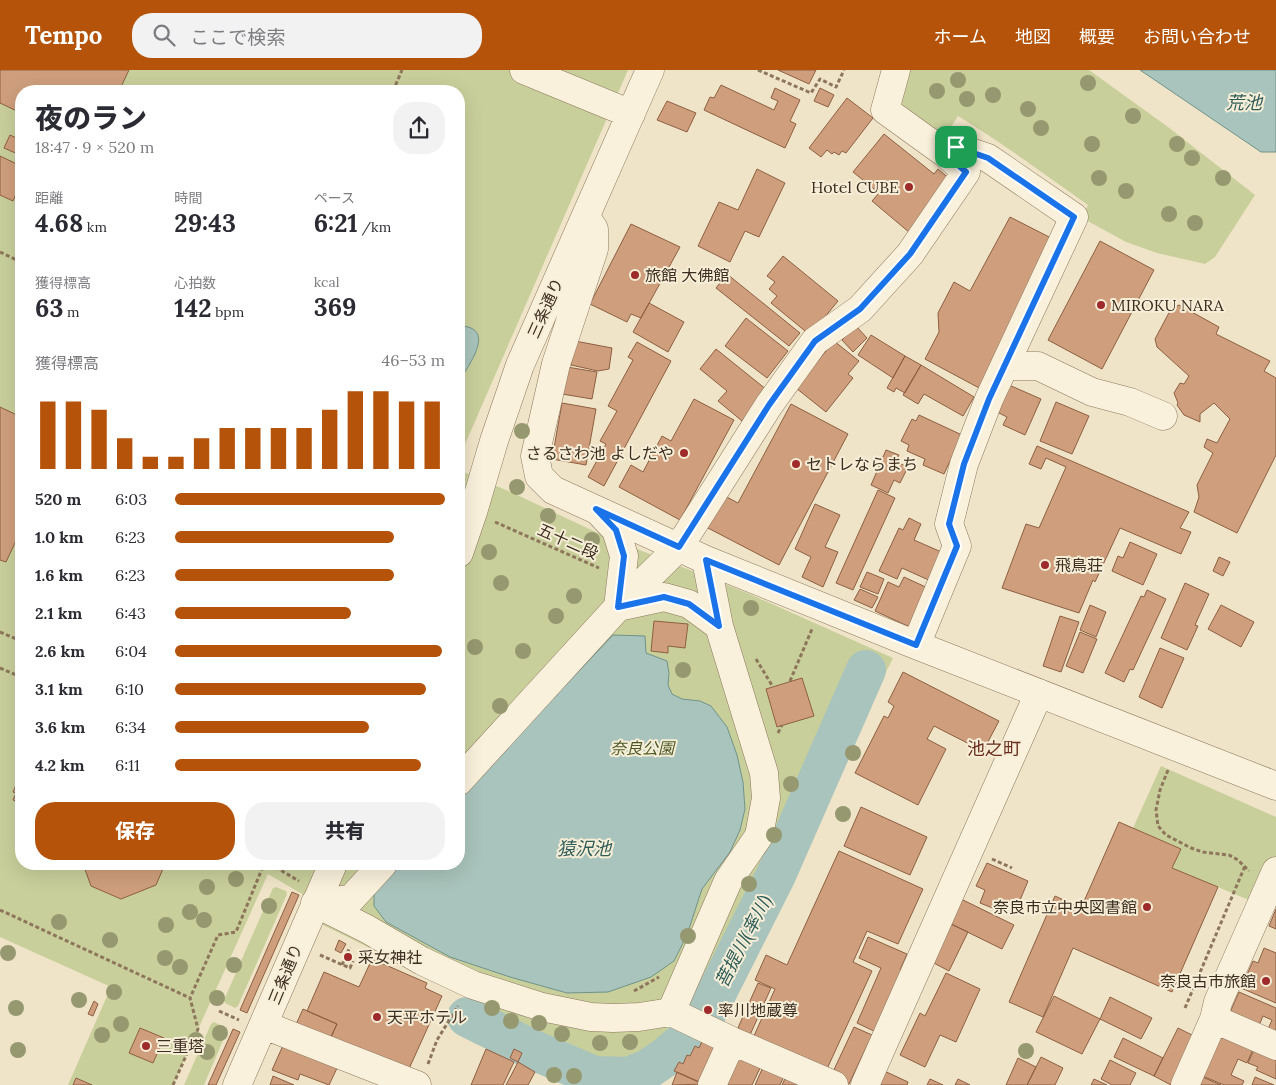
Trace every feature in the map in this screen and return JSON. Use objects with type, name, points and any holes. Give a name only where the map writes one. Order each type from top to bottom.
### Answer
[{"type":"street","points":[[524,70],[631,114]]},
{"type":"street","name":"三条通り","points":[[465,537],[494,441],[520,365],[650,70]]},
{"type":"street","points":[[465,775],[618,607],[679,547],[769,405],[815,341],[860,309],[910,254],[966,172],[946,154],[885,110],[896,70]]},
{"type":"street","points":[[916,645],[957,546],[949,524],[964,464],[989,399],[1074,217],[988,158],[956,147],[946,154]]},
{"type":"street","points":[[586,217],[594,229],[594,249],[556,364],[535,456],[539,476],[553,490],[706,560],[1039,694],[1276,786]]},
{"type":"street","points":[[1006,366],[1038,366],[1092,392],[1130,402],[1163,416]]},
{"type":"street","points":[[596,509],[616,530],[624,556],[618,607]]},
{"type":"street","points":[[674,1013],[728,881],[759,836],[766,798],[764,773],[719,626],[706,560]]},
{"type":"street","points":[[618,607],[664,597],[689,604],[719,626]]},
{"type":"street","points":[[865,1085],[1039,694]]},
{"type":"street","name":"三条通り","points":[[237,1085],[253,1023],[297,944],[310,894],[328,870]]},
{"type":"street","points":[[310,894],[351,899],[378,870]]},
{"type":"street","points":[[1185,1085],[1214,1019],[1218,1002],[1263,871]]},
{"type":"street","points":[[310,894],[422,961],[473,985],[542,1007],[591,1017],[639,1017],[674,1013],[834,1085]]},
{"type":"street","points":[[1214,1019],[1276,1046]]},
{"type":"street","points":[[253,1023],[422,1076]]},
{"type":"street","points":[[712,1085],[720,1035]]},
{"type":"path","points":[[396,85],[402,70]]},
{"type":"path","points":[[758,70],[811,93],[820,79],[836,87],[844,70]]},
{"type":"path","points":[[0,252],[15,259]]},
{"type":"path","name":"五十二段","points":[[504,526],[622,578]]},
{"type":"path","points":[[790,682],[822,606]]},
{"type":"path","points":[[0,632],[15,638]]},
{"type":"path","points":[[750,657],[757,659],[773,686]]},
{"type":"path","points":[[0,668],[15,674]]},
{"type":"path","points":[[1169,769],[1160,790],[1156,810],[1158,826],[1166,835],[1203,852],[1229,854],[1245,866],[1263,871]]},
{"type":"path","points":[[984,856],[1012,868]]},
{"type":"path","points":[[1185,1008],[1245,866]]},
{"type":"path","points":[[173,1085],[198,1029],[190,998],[218,935],[236,932],[262,870]]},
{"type":"path","points":[[278,870],[310,894]]},
{"type":"path","points":[[0,910],[190,998]]},
{"type":"path","points":[[297,944],[350,968],[353,961]]},
{"type":"path","points":[[632,992],[666,972]]},
{"type":"path","points":[[219,1011],[253,1023]]},
{"type":"path","points":[[422,1076],[437,1040],[453,1011]]},
{"type":"green space","name":"奈良公園","points":[[0,70],[628,70],[465,444],[465,85],[15,85],[15,870],[465,870],[465,473],[602,535],[745,592],[893,658],[710,1022],[665,1064],[642,1076],[605,1083],[589,1079],[454,1017],[468,996],[323,925],[302,894],[268,874],[173,1085],[68,1085],[111,987],[0,937]]},
{"type":"green space","points":[[903,70],[1089,70],[1168,127],[1255,195],[1215,257],[1205,264],[1157,253],[1126,242],[1082,218],[1088,205],[1008,148],[958,116],[943,140],[895,102]]},
{"type":"green space","points":[[1161,766],[1276,817],[1276,871],[1261,905],[1172,868],[1181,849],[1133,828]]},
{"type":"green space","points":[[276,887],[286,891],[287,894],[238,1006],[235,1008],[225,1003],[224,1000],[273,888]]},
{"type":"green space","points":[[214,1022],[227,1028],[227,1031],[204,1085],[184,1085],[211,1024]]},
{"type":"water","name":"荒池","points":[[1140,70],[1276,70],[1276,152],[1261,152]]},
{"type":"water","points":[[465,327],[472,329],[477,334],[479,341],[473,358],[465,372]]},
{"type":"water","name":"猿沢池","points":[[613,635],[645,636],[646,653],[667,661],[668,685],[672,694],[682,699],[700,701],[711,706],[727,727],[737,755],[743,782],[745,809],[740,830],[730,852],[702,889],[687,935],[674,961],[651,977],[608,992],[567,993],[450,957],[386,922],[374,906],[374,887],[390,870],[465,870],[465,792]]},
{"type":"building","points":[[0,70],[129,70],[122,85],[15,85],[15,110],[0,103]]},
{"type":"building","points":[[778,70],[816,70],[809,84]]},
{"type":"building","points":[[721,85],[774,110],[778,101],[771,98],[775,88],[800,100],[790,121],[796,124],[785,148],[704,110],[710,97],[714,98]]},
{"type":"building","points":[[820,88],[834,95],[828,107],[814,101]]},
{"type":"building","points":[[847,98],[873,118],[846,153],[842,151],[839,155],[834,152],[832,154],[827,150],[821,157],[809,148]]},
{"type":"building","points":[[667,101],[696,113],[687,132],[657,120]]},
{"type":"building","name":"Hotel CUBE","points":[[884,134],[934,174],[938,169],[952,181],[910,233],[872,201],[879,193],[853,172]]},
{"type":"building","points":[[10,135],[15,137],[15,153],[4,148]]},
{"type":"building","points":[[0,156],[15,163],[15,196],[13,201],[0,195]]},
{"type":"building","points":[[757,169],[785,183],[759,237],[745,231],[730,262],[698,246],[719,202],[738,210]]},
{"type":"building","points":[[1010,217],[1055,240],[981,389],[925,359],[939,332],[938,313],[954,282],[970,291]]},
{"type":"building","name":"旅館 大佛館","points":[[631,224],[680,247],[641,318],[631,314],[627,322],[590,304]]},
{"type":"building","name":"MIROKU NARA","points":[[1100,241],[1154,270],[1102,369],[1048,340]]},
{"type":"building","points":[[783,256],[838,301],[810,335],[771,303],[777,296],[769,289],[775,282],[767,276]]},
{"type":"building","points":[[727,274],[800,333],[789,346],[716,288]]},
{"type":"building","points":[[649,303],[684,322],[668,352],[633,332]]},
{"type":"building","points":[[1179,305],[1219,327],[1216,334],[1270,361],[1264,371],[1276,378],[1276,455],[1237,533],[1194,512],[1199,497],[1197,485],[1213,453],[1204,447],[1207,439],[1217,443],[1230,419],[1214,403],[1200,414],[1200,422],[1184,415],[1177,405],[1174,393],[1180,383],[1184,384],[1189,376],[1157,347],[1155,339],[1171,309]]},
{"type":"building","points":[[746,318],[788,351],[767,378],[725,346]]},
{"type":"building","points":[[856,326],[867,338],[853,352],[842,340]]},
{"type":"building","points":[[871,335],[905,356],[893,378],[858,355]]},
{"type":"building","points":[[575,341],[612,348],[609,369],[598,371],[571,365]]},
{"type":"building","points":[[834,341],[859,361],[848,374],[853,378],[826,412],[796,388]]},
{"type":"building","points":[[637,342],[671,361],[604,486],[588,477],[606,444],[600,441],[617,411],[608,406],[633,360],[628,357]]},
{"type":"building","points":[[716,349],[767,390],[742,421],[718,401],[727,391],[700,369]]},
{"type":"building","points":[[905,356],[921,365],[905,393],[896,388],[894,392],[887,388]]},
{"type":"building","points":[[921,365],[974,397],[963,416],[924,394],[918,404],[903,395]]},
{"type":"building","points":[[567,367],[597,372],[592,399],[562,394]]},
{"type":"building","points":[[1009,385],[1041,399],[1025,435],[1003,425],[1007,417],[997,412]]},
{"type":"building","name":"さるさわ池 よしだや","points":[[694,399],[734,420],[680,520],[619,487],[631,465],[643,472],[662,436],[671,441]]},
{"type":"building","points":[[1056,402],[1089,416],[1072,454],[1040,441]]},
{"type":"building","points":[[562,403],[596,409],[586,465],[552,459]]},
{"type":"building","name":"セトレならまち","points":[[791,404],[848,434],[779,565],[706,527],[723,495],[738,503]]},
{"type":"building","points":[[0,407],[15,414],[15,543],[6,562],[0,560]]},
{"type":"building","points":[[919,415],[962,435],[944,474],[923,465],[925,459],[907,451],[909,445],[901,441],[912,419],[916,421]]},
{"type":"building","points":[[1037,446],[1189,512],[1180,528],[1191,532],[1181,554],[1120,528],[1095,582],[1093,580],[1079,613],[1002,588],[1026,524],[1039,528],[1066,467],[1046,458],[1041,469],[1029,464]]},
{"type":"building","points":[[886,450],[899,455],[896,462],[908,467],[900,483],[894,480],[888,493],[871,485]]},
{"type":"building","points":[[878,490],[895,498],[853,590],[836,583]]},
{"type":"building","points":[[815,504],[840,515],[825,547],[838,552],[823,587],[802,577],[811,557],[795,549]]},
{"type":"building","points":[[909,518],[921,524],[914,540],[946,554],[933,582],[902,568],[897,579],[879,571],[899,528],[903,530]]},
{"type":"building","points":[[1130,542],[1157,554],[1143,585],[1112,571],[1118,556],[1123,558]]},
{"type":"building","points":[[1219,557],[1230,562],[1223,576],[1213,571]]},
{"type":"building","points":[[867,572],[884,579],[878,594],[860,587]]},
{"type":"building","points":[[904,577],[930,589],[912,628],[875,611],[888,582],[899,587]]},
{"type":"building","points":[[1185,583],[1209,594],[1195,625],[1198,626],[1187,650],[1161,638]]},
{"type":"building","points":[[860,589],[878,597],[872,608],[854,600]]},
{"type":"building","points":[[1147,590],[1166,599],[1133,670],[1130,669],[1124,682],[1105,673],[1141,596],[1144,597]]},
{"type":"building","points":[[1090,605],[1106,612],[1096,637],[1080,630]]},
{"type":"building","points":[[1221,605],[1254,622],[1241,647],[1208,629]]},
{"type":"building","points":[[1060,616],[1079,622],[1061,672],[1043,666]]},
{"type":"building","points":[[654,621],[688,624],[685,648],[668,646],[668,653],[651,651]]},
{"type":"building","points":[[1080,632],[1097,639],[1083,673],[1066,666]]},
{"type":"building","points":[[1160,648],[1184,658],[1162,708],[1139,697]]},
{"type":"building","points":[[903,672],[999,721],[983,751],[934,726],[927,739],[946,749],[918,805],[855,773],[884,716],[888,718],[894,706],[888,702]]},
{"type":"building","points":[[802,678],[814,716],[777,727],[766,689]]},
{"type":"building","points":[[861,807],[927,837],[910,875],[844,846]]},
{"type":"building","points":[[1119,822],[1181,849],[1172,868],[1218,887],[1172,992],[1073,948],[1043,1017],[1009,1002],[1055,896],[1081,908]]},
{"type":"building","points":[[839,851],[923,889],[898,944],[867,931],[853,962],[872,971],[826,1071],[753,1038],[775,989],[755,980],[766,955],[787,965]]},
{"type":"building","points":[[987,863],[1028,881],[1018,905],[1006,900],[1000,911],[980,903],[985,890],[976,886]]},
{"type":"building","points":[[85,870],[162,870],[156,885],[121,899],[91,886]]},
{"type":"building","points":[[292,892],[299,895],[247,1013],[240,1010]]},
{"type":"building","points":[[961,899],[1014,925],[1002,949],[949,923]]},
{"type":"building","points":[[1276,909],[1276,929],[1269,926]]},
{"type":"building","points":[[949,923],[968,932],[949,971],[930,961]]},
{"type":"building","points":[[868,937],[907,954],[900,970],[907,974],[880,1034],[857,1023],[881,968],[859,958]]},
{"type":"building","points":[[339,940],[346,944],[341,953],[335,950]]},
{"type":"building","points":[[1264,948],[1276,953],[1276,1003],[1241,988],[1253,961],[1258,963]]},
{"type":"building","name":"天平ホテル","points":[[372,959],[427,983],[425,988],[442,996],[408,1071],[331,1037],[337,1024],[307,1011],[324,972],[359,987]]},
{"type":"building","points":[[946,973],[980,989],[956,1042],[940,1035],[925,1067],[900,1055],[920,1013],[925,1016]]},
{"type":"building","points":[[758,983],[771,988],[750,1035],[737,1030]]},
{"type":"building","points":[[1239,992],[1276,1008],[1276,1038],[1266,1034],[1272,1020],[1263,1016],[1257,1030],[1228,1017]]},
{"type":"building","points":[[1054,996],[1100,1019],[1082,1054],[1036,1032]]},
{"type":"building","points":[[1110,997],[1152,1018],[1141,1039],[1100,1019]]},
{"type":"building","points":[[94,1001],[98,1004],[93,1016],[88,1014]]},
{"type":"building","points":[[303,1009],[337,1024],[331,1037],[293,1031]]},
{"type":"building","points":[[854,1027],[872,1035],[849,1084],[831,1076]]},
{"type":"building","name":"三重塔","points":[[140,1028],[164,1038],[153,1063],[129,1053]]},
{"type":"building","points":[[1178,1028],[1196,1037],[1173,1085],[1171,1085],[1154,1076]]},
{"type":"building","points":[[233,1029],[240,1032],[216,1085],[208,1085]]},
{"type":"building","points":[[1220,1030],[1255,1045],[1247,1063],[1238,1059],[1231,1075],[1244,1081],[1242,1085],[1224,1085],[1200,1075]]},
{"type":"building","points":[[1123,1038],[1163,1058],[1154,1076],[1114,1057]]},
{"type":"building","points":[[703,1039],[722,1047],[705,1085],[674,1071],[679,1062],[683,1064],[687,1055],[690,1056],[695,1046],[699,1048]]},
{"type":"building","points":[[285,1041],[339,1064],[329,1085],[300,1074],[298,1080],[272,1070]]},
{"type":"building","points":[[1256,1045],[1276,1054],[1276,1079],[1256,1070],[1258,1067],[1248,1063]]},
{"type":"building","points":[[486,1049],[514,1062],[503,1085],[471,1085]]},
{"type":"building","points":[[514,1049],[522,1053],[518,1062],[510,1058]]},
{"type":"building","points":[[739,1054],[762,1064],[752,1085],[725,1085]]},
{"type":"building","points":[[1041,1057],[1063,1068],[1055,1085],[1027,1085]]},
{"type":"building","points":[[1018,1058],[1036,1067],[1027,1085],[1006,1085]]},
{"type":"building","points":[[1110,1060],[1136,1073],[1130,1085],[1112,1085],[1101,1079]]},
{"type":"building","points":[[518,1062],[535,1072],[528,1085],[506,1085]]},
{"type":"building","points":[[763,1067],[784,1076],[780,1085],[755,1085]]},
{"type":"building","points":[[880,1069],[908,1082],[907,1085],[873,1085]]},
{"type":"building","points":[[677,1072],[704,1084],[672,1085]]},
{"type":"building","points":[[787,1074],[803,1085],[782,1085]]},
{"type":"building","points":[[273,1076],[294,1085],[270,1085]]},
{"type":"building","points":[[1200,1076],[1221,1085],[1196,1085]]},
{"type":"building","points":[[1255,1077],[1274,1085],[1252,1085]]},
{"type":"building","points":[[76,1078],[92,1085],[73,1085]]},
{"type":"building","points":[[930,1079],[943,1085],[927,1085]]},
{"type":"building","points":[[958,1079],[970,1085],[955,1085]]},
{"type":"building","points":[[1094,1079],[1107,1085],[1091,1085]]},
{"type":"waterway","name":"菩提川(率川)","points":[[467,1017],[531,1049],[594,1076],[628,1077],[648,1069],[689,1037],[708,1010],[776,875],[866,670]]},
{"type":"place","name":"Hotel CUBE","points":[[909,187]]},
{"type":"place","name":"旅館 大佛館","points":[[635,275]]},
{"type":"place","name":"MIROKU NARA","points":[[1101,305]]},
{"type":"place","name":"さるさわ池 よしだや","points":[[684,453]]},
{"type":"place","name":"セトレならまち","points":[[796,464]]},
{"type":"place","name":"飛鳥荘","points":[[1045,565]]},
{"type":"place","name":"奈良市立中央図書館","points":[[1147,907]]},
{"type":"place","name":"采女神社","points":[[348,957]]},
{"type":"place","name":"奈良古市旅館","points":[[1266,981]]},
{"type":"place","name":"率川地蔵尊","points":[[708,1010]]},
{"type":"place","name":"天平ホテル","points":[[377,1017]]},
{"type":"place","name":"三重塔","points":[[146,1046]]},
{"type":"district","name":"池之町","points":[[994,748]]},
{"type":"route","points":[[956,147],[988,158],[1074,217],[989,399],[964,464],[949,524],[957,546],[916,645],[706,560],[719,626],[689,604],[664,597],[618,607],[624,556],[616,530],[596,509],[679,547],[769,405],[815,341],[860,309],[910,254],[966,172],[946,154],[956,147]]}]
